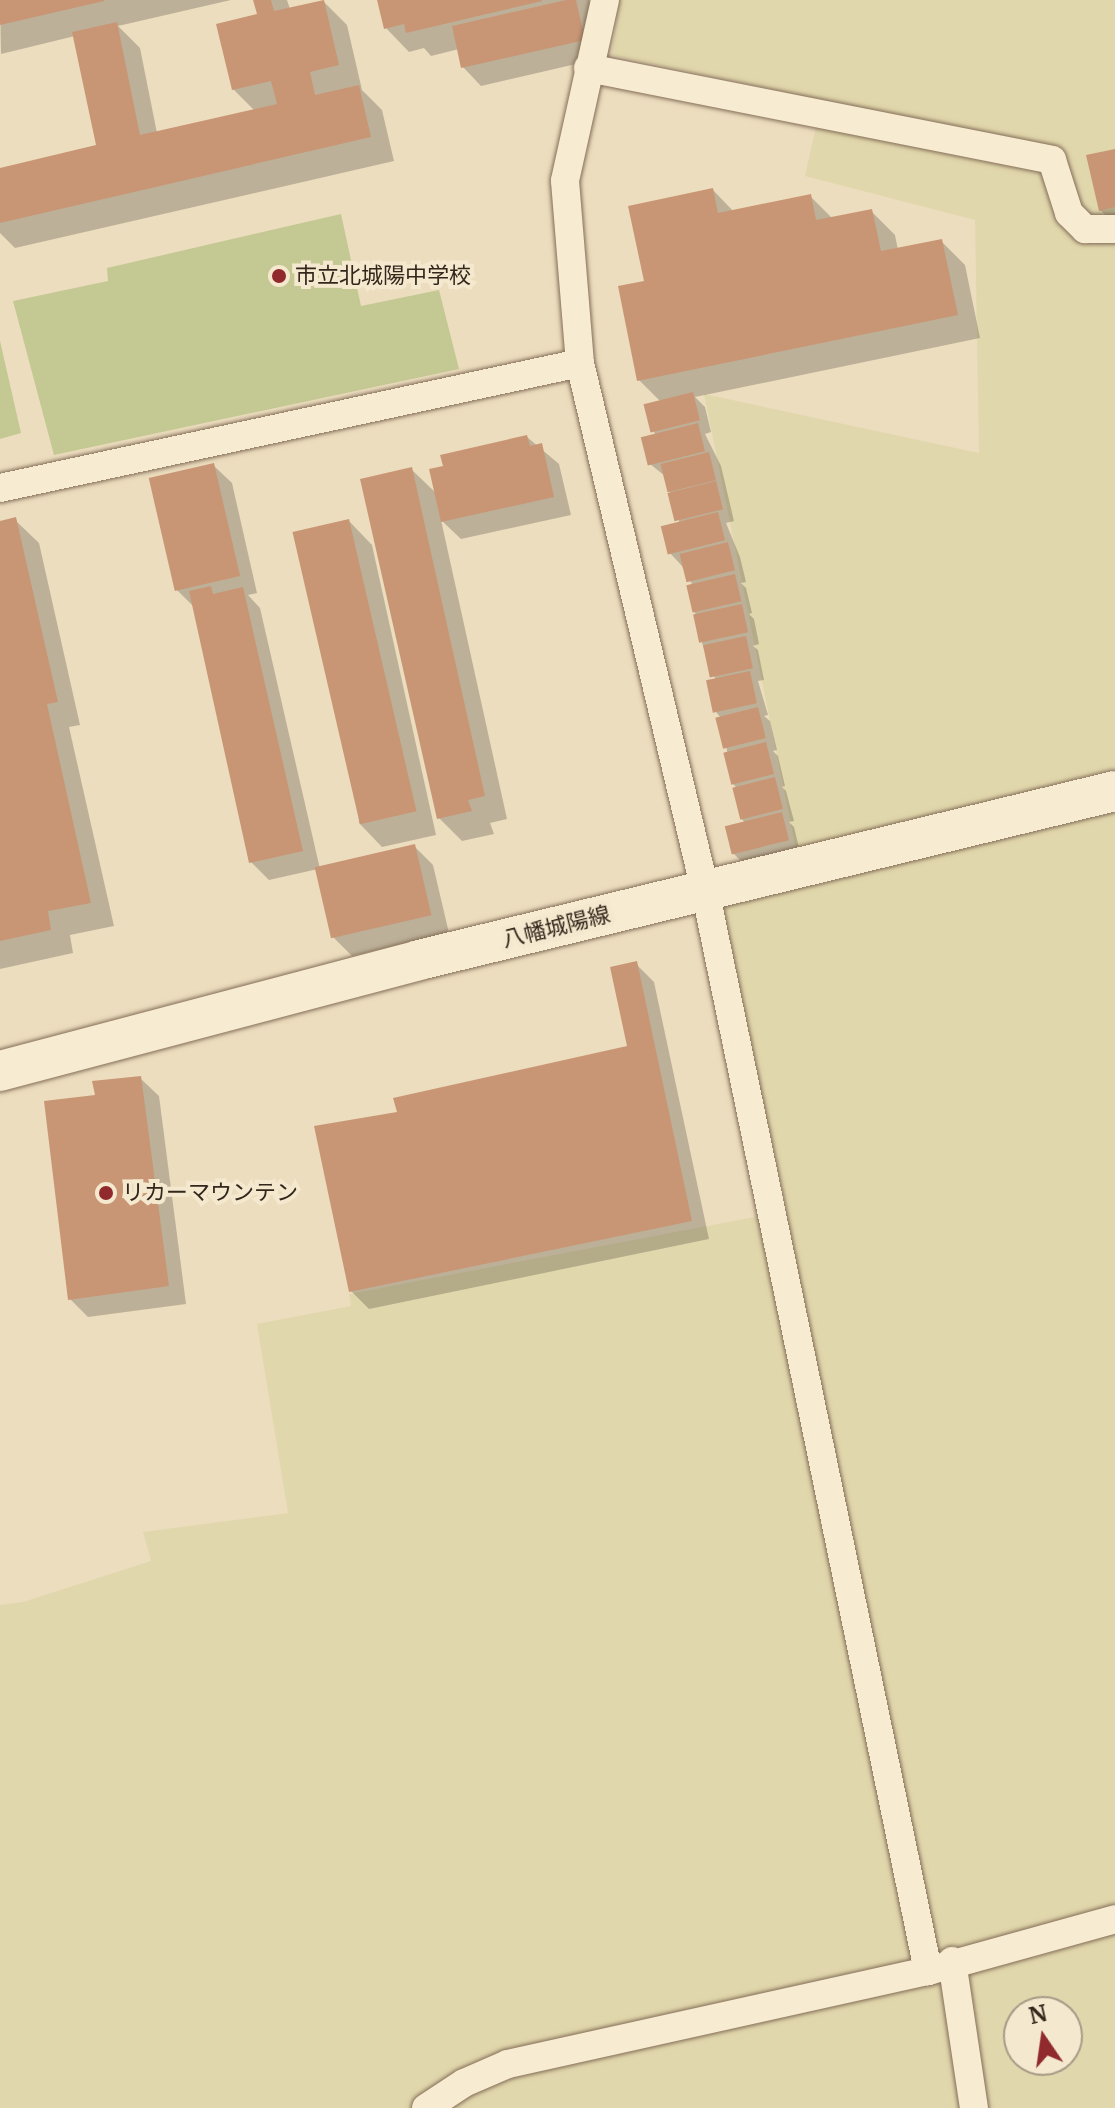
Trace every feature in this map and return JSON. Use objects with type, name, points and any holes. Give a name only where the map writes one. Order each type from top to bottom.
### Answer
[{"type":"main road","name":"八幡城陽線","points":[[0,1071],[419,960],[1115,791]]},
{"type":"street","points":[[605,0],[565,181],[580,363],[705,890],[940,1966],[974,2108]]},
{"type":"street","points":[[588,68],[1052,160],[1069,213],[1085,229],[1115,229]]},
{"type":"street","points":[[0,488],[580,363]]},
{"type":"street","points":[[426,2108],[464,2083],[508,2064],[940,1966],[1115,1919]]},
{"type":"shaded area","points":[[619,0],[1115,0],[1115,769],[796,850],[704,394],[979,453],[975,220],[805,176],[822,100],[612,55]]},
{"type":"shaded area","points":[[1115,805],[1115,2108],[0,2108],[0,1605],[23,1602],[151,1561],[143,1532],[288,1513],[257,1324],[351,1306],[349,1294],[787,1211],[719,901]]},
{"type":"green space","points":[[341,214],[361,306],[439,290],[459,369],[54,455],[13,301],[108,281],[107,268]]},
{"type":"green space","points":[[0,341],[21,433],[0,439]]},
{"type":"building","points":[[0,0],[104,0],[104,1],[0,25]]},
{"type":"building","points":[[253,0],[271,0],[274,11],[324,0],[339,65],[310,72],[315,95],[359,85],[371,137],[0,223],[0,168],[96,145],[72,32],[117,22],[140,135],[277,104],[271,81],[232,90],[216,24],[257,14]]},
{"type":"building","points":[[377,0],[542,1],[406,33],[404,24],[384,29]]},
{"type":"building","points":[[576,0],[585,40],[461,68],[452,26]]},
{"type":"building","points":[[1115,149],[1115,207],[1099,211],[1086,155]]},
{"type":"building","points":[[713,188],[718,213],[811,194],[816,220],[872,209],[881,251],[942,239],[958,315],[637,381],[618,286],[644,281],[628,206]]},
{"type":"building","points":[[693,392],[700,420],[651,432],[644,404]]},
{"type":"building","points":[[698,423],[705,451],[648,465],[641,437]]},
{"type":"building","points":[[527,435],[530,446],[542,443],[554,497],[441,522],[429,469],[443,466],[440,455]]},
{"type":"building","points":[[709,452],[716,480],[668,492],[660,464]]},
{"type":"building","points":[[214,463],[240,576],[175,591],[149,478]]},
{"type":"building","points":[[412,467],[485,796],[468,800],[472,811],[437,819],[360,479]]},
{"type":"building","points":[[716,481],[723,509],[675,521],[667,493]]},
{"type":"building","points":[[718,512],[725,540],[668,554],[661,526]]},
{"type":"building","points":[[16,517],[58,702],[47,704],[91,903],[48,911],[51,930],[0,941],[0,521]]},
{"type":"building","points":[[349,519],[416,811],[360,824],[292,532]]},
{"type":"building","points":[[728,542],[735,570],[687,582],[679,554]]},
{"type":"building","points":[[735,574],[741,601],[693,613],[686,585]]},
{"type":"building","points":[[211,586],[213,594],[243,587],[303,851],[249,863],[189,591]]},
{"type":"building","points":[[742,604],[748,632],[699,643],[693,614]]},
{"type":"building","points":[[746,636],[753,668],[710,677],[703,645]]},
{"type":"building","points":[[750,671],[757,703],[713,713],[706,680]]},
{"type":"building","points":[[758,707],[766,738],[723,749],[715,718]]},
{"type":"building","points":[[766,742],[774,774],[731,785],[723,753]]},
{"type":"building","points":[[775,777],[783,809],[740,820],[732,788]]},
{"type":"building","points":[[782,812],[789,840],[732,854],[725,826]]},
{"type":"building","points":[[415,844],[431,915],[331,938],[315,867]]},
{"type":"building","points":[[637,961],[692,1221],[349,1292],[314,1126],[397,1112],[393,1098],[627,1046],[610,967]]},
{"type":"building","name":"リカーマウンテン","points":[[141,1076],[169,1286],[68,1300],[44,1101],[95,1095],[92,1081]]},
{"type":"place","name":"市立北城陽中学校","points":[[279,276]]},
{"type":"place","name":"リカーマウンテン","points":[[106,1193]]}]
